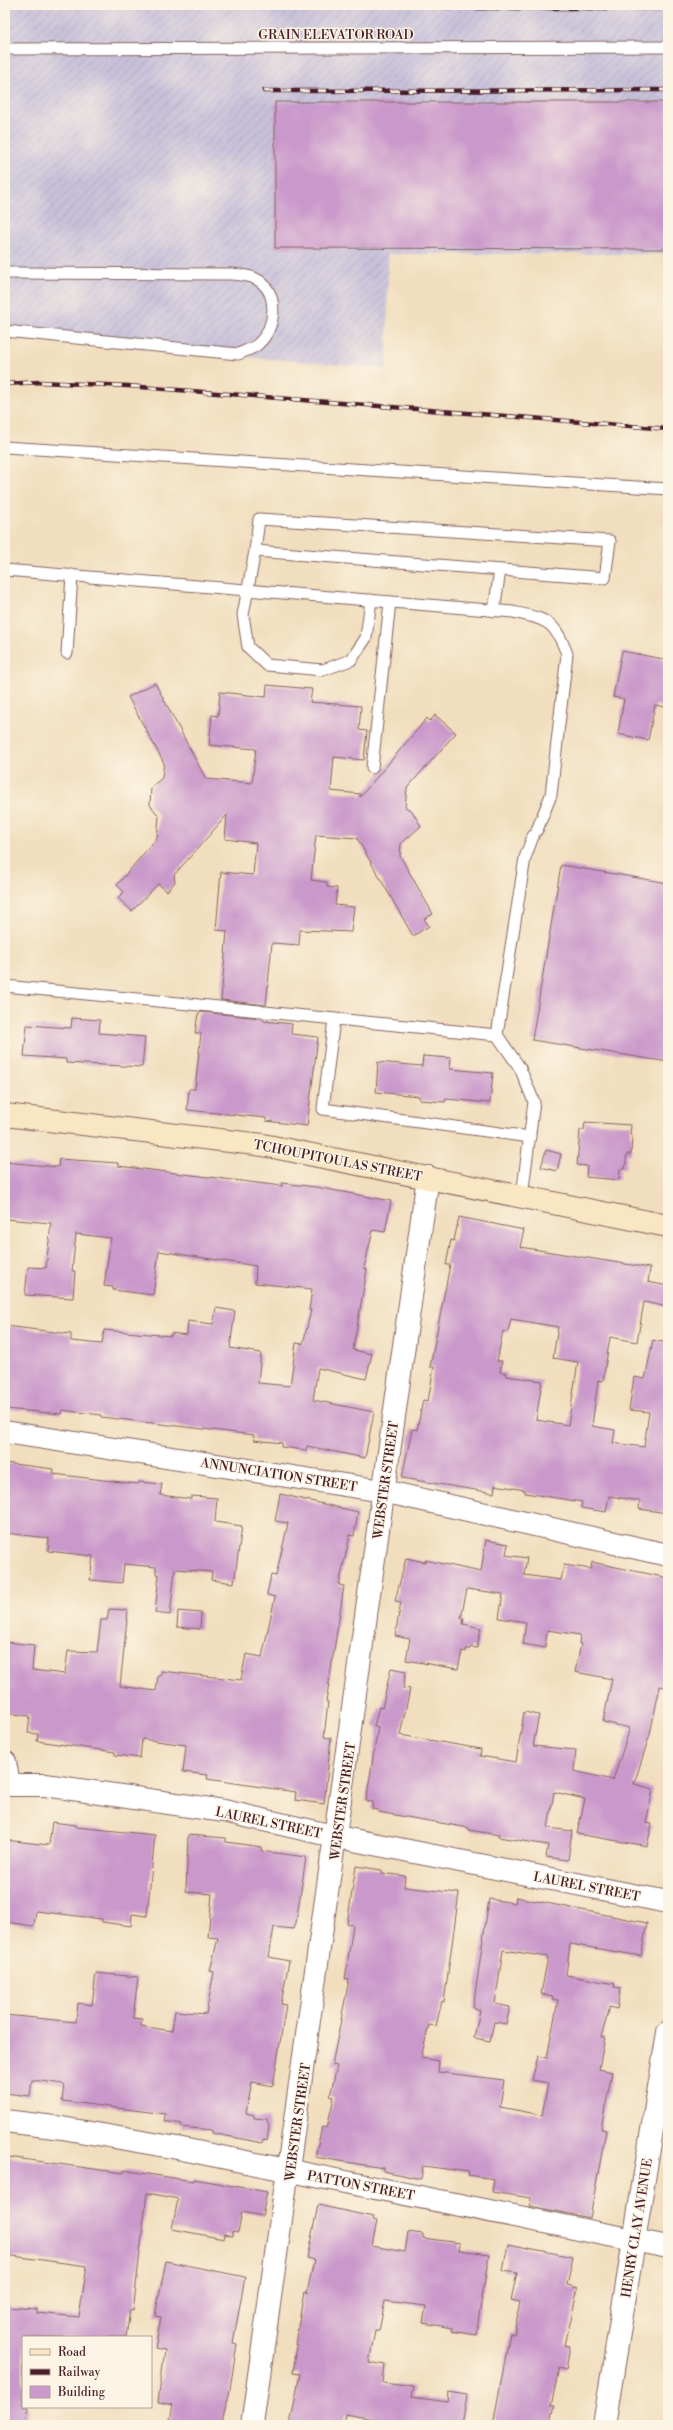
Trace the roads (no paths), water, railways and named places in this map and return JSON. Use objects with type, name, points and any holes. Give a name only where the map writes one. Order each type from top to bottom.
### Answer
[{"type":"street","name":"TCHOUPITOULAS STREET","points":[[5,1115],[263,1145],[668,1226]]},
{"type":"street","name":"WEBSTER STREET","points":[[252,2425],[338,1837],[383,1491],[428,1177]]},
{"type":"street","name":"ANNUNCIATION STREET","points":[[5,1432],[383,1491],[668,1555]]},
{"type":"street","name":"LAUREL STREET","points":[[5,1762],[7,1785],[45,1785],[224,1811],[338,1837],[668,1902]]},
{"type":"street","name":"HENRY CLAY AVENUE","points":[[604,2425],[668,2032]]},
{"type":"street","name":"PATTON STREET","points":[[5,2121],[70,2129],[290,2171],[668,2247]]},
{"type":"lane","name":"GRAIN ELEVATOR ROAD","points":[[5,49],[668,47]]},
{"type":"lane","points":[[5,273],[232,274],[254,278],[269,292],[273,307],[271,328],[257,345],[238,354],[5,331]]},
{"type":"lane","points":[[5,447],[668,489]]},
{"type":"lane","points":[[255,551],[605,578],[610,541],[260,519],[246,591],[243,615],[248,647],[267,665],[322,670],[351,660],[366,638],[371,600]]},
{"type":"lane","points":[[5,570],[494,611],[544,619],[559,633],[567,654],[551,795],[526,858],[497,1035],[520,1068],[534,1102],[522,1196]]},
{"type":"lane","points":[[494,611],[500,570]]},
{"type":"lane","points":[[67,653],[72,575]]},
{"type":"lane","points":[[372,768],[390,602]]},
{"type":"lane","points":[[5,986],[497,1035]]},
{"type":"lane","points":[[334,1018],[323,1109],[530,1137]]},
{"type":"railway","points":[[415,5],[460,8],[668,8]]},
{"type":"railway","points":[[264,91],[668,90]]},
{"type":"railway","points":[[5,384],[40,382],[128,386],[668,429]]}]
